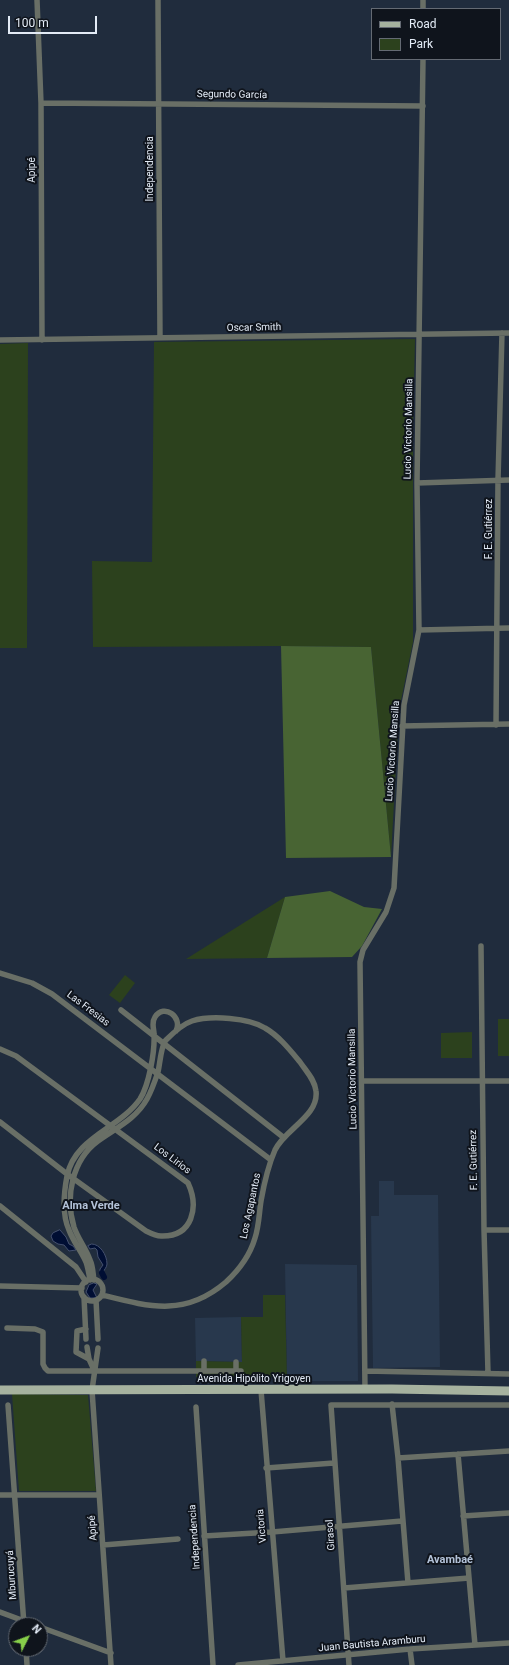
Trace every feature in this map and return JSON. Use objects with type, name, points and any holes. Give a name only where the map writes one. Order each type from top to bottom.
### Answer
[{"type":"main road","name":"Avenida Hipólito Yrigoyen","points":[[0,1390],[365,1389],[509,1391]]},
{"type":"street","name":"Apipé","points":[[37,0],[41,103],[42,340]]},
{"type":"street","name":"Independencia","points":[[158,0],[160,338]]},
{"type":"street","name":"Lucio Victorio Mansilla","points":[[365,1389],[360,962],[363,950],[386,912],[394,888],[404,705],[419,630],[417,483],[423,60]]},
{"type":"street","name":"Segundo García","points":[[41,103],[423,106]]},
{"type":"street","name":"F. E. Gutiérrez","points":[[496,725],[498,480],[502,333]]},
{"type":"street","name":"Oscar Smith","points":[[0,340],[509,333]]},
{"type":"street","points":[[417,483],[509,480]]},
{"type":"street","points":[[419,630],[509,628]]},
{"type":"street","points":[[402,726],[509,724]]},
{"type":"street","name":"F. E. Gutiérrez","points":[[481,946],[484,1230],[488,1373]]},
{"type":"street","name":"Las Fresias","points":[[0,973],[32,983],[52,994],[271,1160]]},
{"type":"street","name":"Las Fresias","points":[[121,1010],[154,1032],[164,1043],[283,1137]]},
{"type":"street","points":[[0,1286],[82,1288],[90,1281],[90,1259],[77,1235],[73,1224],[71,1194],[74,1179],[79,1162],[84,1155],[93,1144],[130,1110],[140,1099],[147,1087],[154,1032],[152,1021],[154,1017],[165,1011],[173,1014],[178,1021],[178,1025],[173,1034],[162,1036],[154,1032]]},
{"type":"street","name":"Los Agapantos","points":[[102,1295],[145,1305],[168,1307],[192,1302],[212,1294],[229,1279],[244,1264],[255,1240],[264,1184],[276,1147],[283,1137],[310,1111],[316,1100],[316,1088],[310,1076],[280,1039],[264,1027],[252,1022],[241,1020],[200,1019],[191,1022],[173,1034],[164,1043]]},
{"type":"street","points":[[90,1281],[86,1262],[68,1228],[65,1212],[65,1186],[67,1174],[72,1161],[89,1140],[135,1115],[145,1103],[153,1088],[164,1043]]},
{"type":"street","name":"Los Lirios","points":[[0,1049],[16,1056],[188,1183],[194,1205],[191,1220],[183,1230],[172,1235],[159,1236],[146,1231],[74,1179]]},
{"type":"street","points":[[362,1081],[509,1081]]},
{"type":"street","points":[[0,1122],[74,1179]]},
{"type":"street","points":[[0,1206],[76,1267],[90,1281],[102,1286],[102,1295],[96,1300],[91,1301],[84,1297]]},
{"type":"street","points":[[484,1230],[509,1230]]},
{"type":"street","points":[[82,1288],[84,1297],[86,1339]]},
{"type":"street","points":[[96,1300],[98,1339]]},
{"type":"street","points":[[7,1328],[35,1329],[44,1334],[43,1364],[48,1371],[238,1371],[236,1362]]},
{"type":"street","points":[[86,1329],[76,1331],[76,1352],[89,1359]]},
{"type":"street","points":[[87,1348],[89,1359],[95,1371]]},
{"type":"street","name":"Apipé","points":[[98,1348],[92,1390],[111,1665]]},
{"type":"street","points":[[204,1361],[204,1371]]},
{"type":"street","points":[[365,1371],[509,1374]]},
{"type":"street","name":"Victoria","points":[[261,1390],[282,1661]]},
{"type":"street","points":[[408,1583],[392,1404],[509,1405]]},
{"type":"street","name":"Girasol","points":[[349,1665],[331,1405],[392,1404]]},
{"type":"street","name":"Mburucuyá","points":[[8,1405],[24,1617]]},
{"type":"street","name":"Independencia","points":[[196,1407],[213,1665]]},
{"type":"street","points":[[398,1458],[509,1451]]},
{"type":"street","points":[[458,1454],[475,1644]]},
{"type":"street","points":[[266,1468],[334,1463]]},
{"type":"street","points":[[0,1495],[99,1495]]},
{"type":"street","points":[[463,1516],[509,1513]]},
{"type":"street","points":[[204,1536],[402,1521]]},
{"type":"street","points":[[103,1545],[178,1539]]},
{"type":"street","points":[[344,1588],[469,1578]]},
{"type":"street","points":[[0,1612],[11,1617]]},
{"type":"street","points":[[48,1630],[110,1653]]},
{"type":"street","name":"Juan Bautista Aramburu","points":[[238,1665],[410,1649],[509,1643]]},
{"type":"street","points":[[410,1649],[412,1665]]},
{"type":"shaded area","points":[[379,1181],[394,1181],[394,1195],[438,1195],[440,1367],[373,1368],[371,1216],[379,1216]]},
{"type":"shaded area","points":[[285,1264],[357,1265],[358,1381],[287,1381]]},
{"type":"shaded area","points":[[241,1317],[242,1362],[196,1361],[195,1318]]},
{"type":"green space","points":[[415,339],[413,422],[413,642],[399,710],[391,857],[371,647],[93,647],[92,561],[152,562],[154,342]]},
{"type":"green space","points":[[28,343],[27,648],[0,648],[0,344]]},
{"type":"green space","points":[[281,646],[371,647],[391,857],[286,858]]},
{"type":"green space","points":[[330,891],[364,907],[382,909],[362,946],[352,957],[267,958],[285,897]]},
{"type":"green space","points":[[285,897],[267,958],[186,959]]},
{"type":"green space","points":[[125,975],[135,983],[120,1003],[109,995]]},
{"type":"green space","points":[[498,1019],[509,1019],[509,1056],[498,1056]]},
{"type":"green space","points":[[472,1032],[472,1058],[441,1058],[441,1033]]},
{"type":"green space","points":[[263,1295],[285,1295],[287,1381],[280,1381],[272,1377],[196,1377],[196,1361],[242,1362],[241,1317],[263,1317]]},
{"type":"green space","points":[[12,1394],[88,1395],[96,1491],[19,1491]]},
{"type":"water","points":[[60,1230],[66,1237],[69,1244],[76,1250],[69,1251],[64,1245],[53,1241],[51,1236],[53,1233]]},
{"type":"water","points":[[92,1244],[98,1246],[106,1257],[107,1266],[103,1272],[100,1273],[100,1269],[103,1265],[98,1257],[97,1250],[95,1248],[90,1249],[88,1246]]},
{"type":"water","points":[[94,1283],[97,1284],[93,1290],[97,1298],[90,1298],[86,1292],[89,1285]]},
{"type":"waterway","points":[[102,1273],[104,1277]]},
{"type":"district","name":"Alma Verde","points":[[91,1206]]},
{"type":"district","name":"Avambaé","points":[[450,1560]]}]
